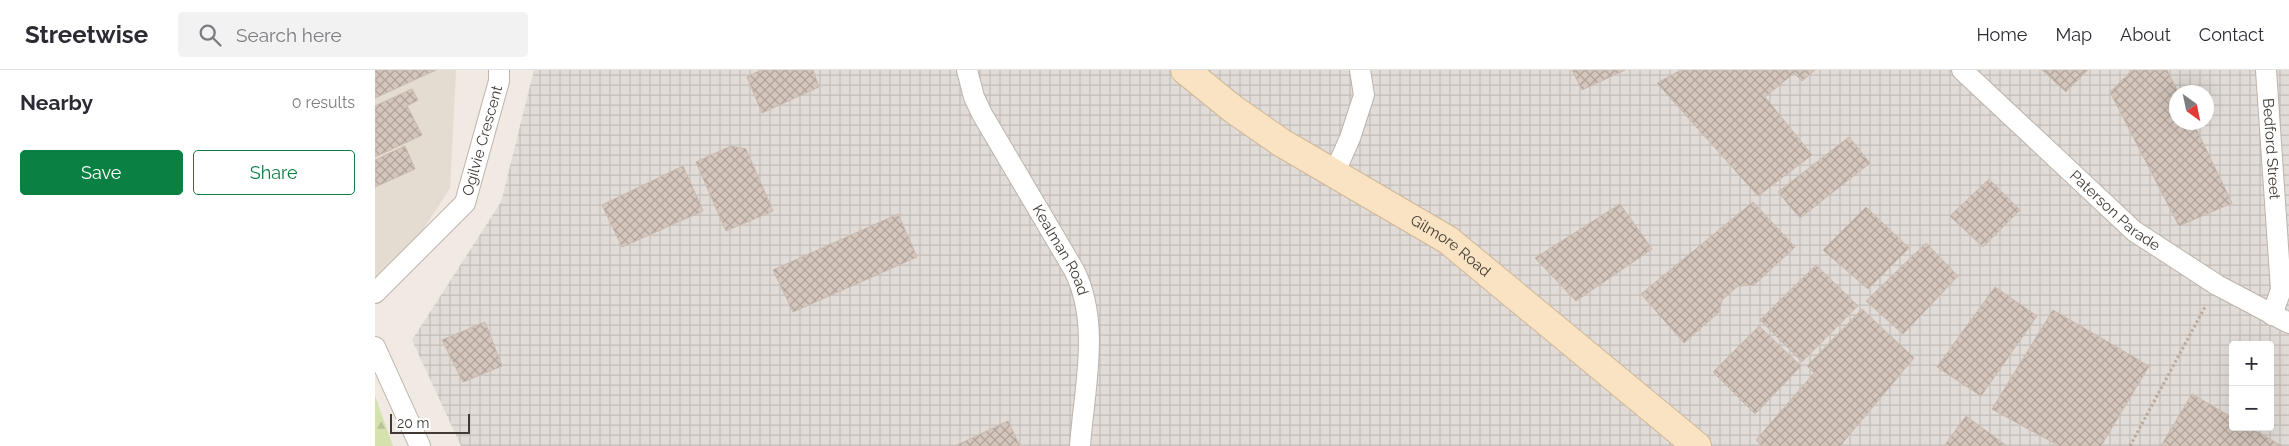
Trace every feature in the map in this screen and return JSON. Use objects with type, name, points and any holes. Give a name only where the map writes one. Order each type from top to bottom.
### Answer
[{"type":"street","name":"Ogilvie Crescent","points":[[375,293],[465,203],[499,81],[499,70]]},
{"type":"street","name":"Kealman Road","points":[[967,70],[974,97],[982,114],[1074,270],[1085,297],[1089,336],[1080,446]]},
{"type":"street","name":"Gilmore Road","points":[[1185,70],[1241,115],[1282,143],[1448,240],[1697,446]]},
{"type":"street","points":[[1334,174],[1350,138],[1364,94],[1360,70]]},
{"type":"street","name":"Paterson Parade","points":[[1962,70],[2134,231],[2217,285],[2280,319]]},
{"type":"street","name":"Bedford Street","points":[[2266,70],[2281,290],[2280,319]]},
{"type":"street","points":[[375,347],[420,446]]},
{"type":"path","points":[[2130,446],[2217,285]]},
{"type":"shaded area","points":[[375,70],[456,70],[450,188],[375,304]]},
{"type":"shaded area","points":[[534,70],[2289,70],[2289,446],[461,446],[412,340],[501,202]]},
{"type":"green space","points":[[375,396],[393,446],[375,446]]},
{"type":"building","points":[[375,70],[436,70],[375,98]]},
{"type":"building","points":[[761,70],[813,70],[819,87],[762,113],[747,77]]},
{"type":"building","points":[[1572,70],[1625,70],[1582,90]]},
{"type":"building","points":[[1681,70],[1815,70],[1802,81],[1794,73],[1765,97],[1812,155],[1758,196],[1657,83]]},
{"type":"building","points":[[2042,70],[2088,70],[2066,92]]},
{"type":"building","points":[[2132,70],[2167,70],[2174,85],[2169,85],[2169,130],[2197,130],[2232,203],[2179,226],[2110,92]]},
{"type":"building","points":[[412,89],[418,100],[407,106],[422,135],[375,157],[375,106]]},
{"type":"building","points":[[1849,137],[1870,163],[1800,218],[1778,192]]},
{"type":"building","points":[[405,146],[415,169],[375,187],[375,160]]},
{"type":"building","points":[[731,146],[746,149],[773,211],[726,231],[696,162]]},
{"type":"building","points":[[683,166],[703,211],[622,247],[602,205]]},
{"type":"building","points":[[1989,179],[2020,210],[1983,247],[1950,216]]},
{"type":"building","points":[[1753,202],[1795,247],[1754,285],[1738,286],[1722,300],[1719,312],[1684,343],[1641,294]]},
{"type":"building","points":[[1620,204],[1652,249],[1576,301],[1535,258]]},
{"type":"building","points":[[1866,207],[1909,248],[1868,289],[1823,250]]},
{"type":"building","points":[[898,214],[917,257],[793,312],[773,270]]},
{"type":"building","points":[[1926,243],[1958,276],[1903,334],[1866,301]]},
{"type":"building","points":[[1816,265],[1858,306],[1802,362],[1760,320]]},
{"type":"building","points":[[1995,287],[2037,316],[1981,396],[1937,367]]},
{"type":"building","points":[[1862,309],[1914,358],[1840,446],[1762,446],[1756,440],[1814,373],[1807,366]]},
{"type":"building","points":[[2053,310],[2149,366],[2101,446],[2059,446],[1992,409]]},
{"type":"building","points":[[485,322],[502,366],[463,382],[442,340]]},
{"type":"building","points":[[1759,326],[1801,366],[1755,414],[1713,372]]},
{"type":"building","points":[[2192,394],[2229,416],[2229,431],[2256,431],[2282,446],[2161,446]]},
{"type":"building","points":[[1966,416],[2007,446],[1944,446]]},
{"type":"building","points":[[1008,421],[1020,446],[955,446]]}]
